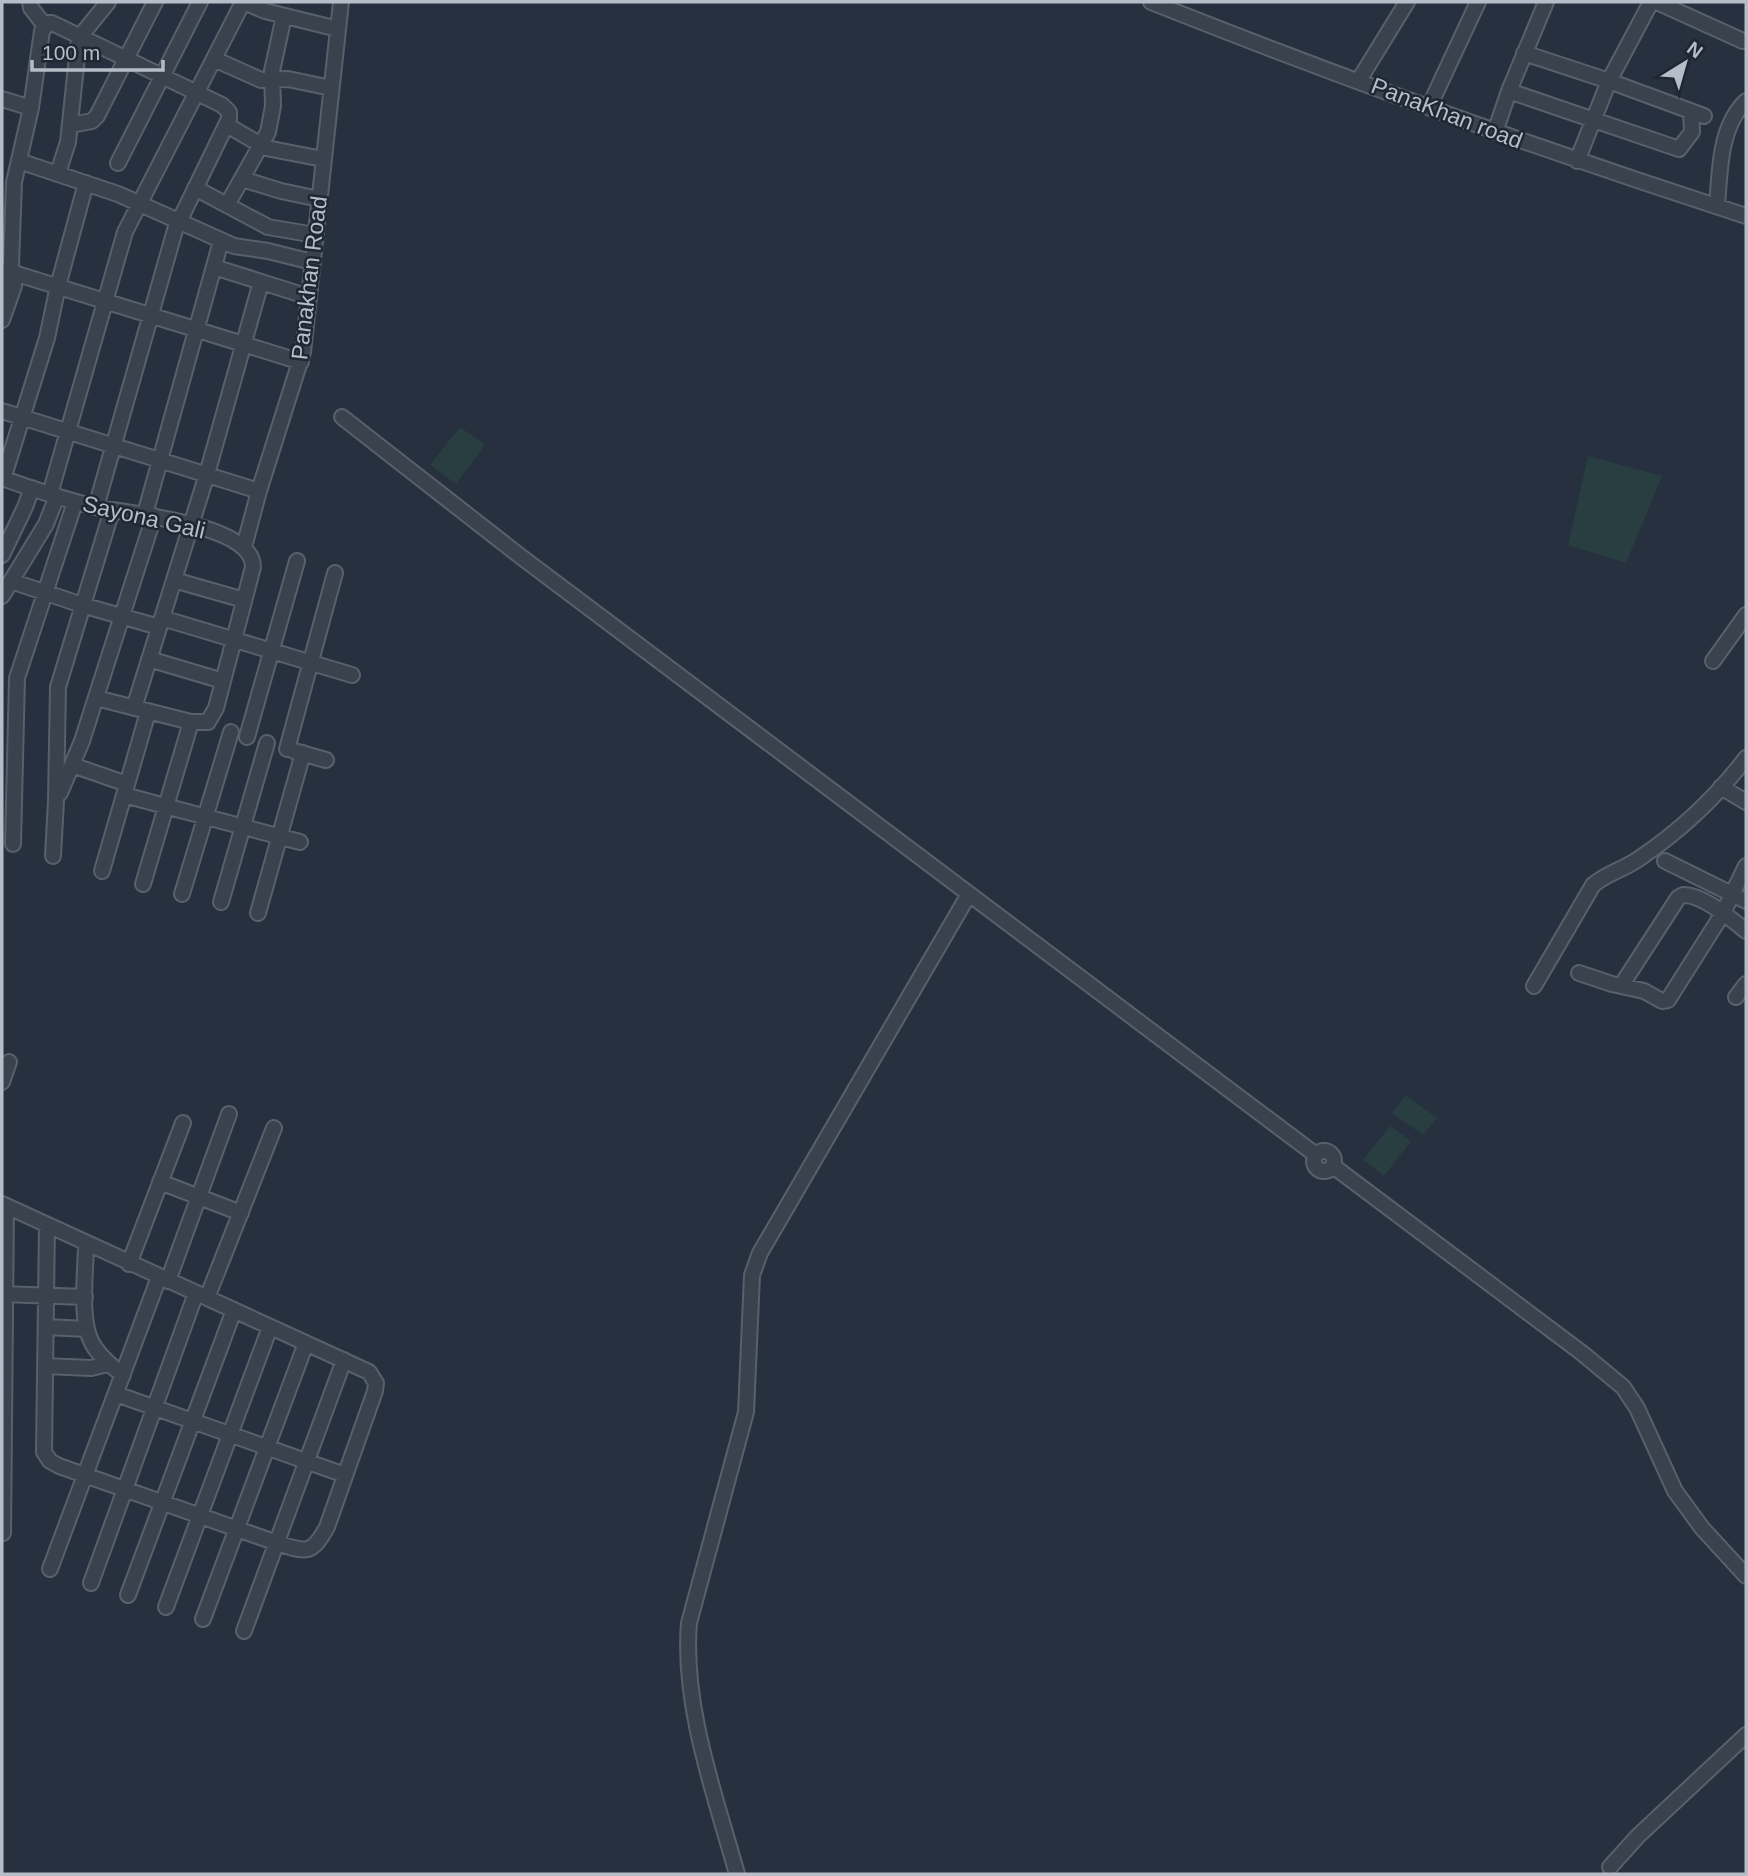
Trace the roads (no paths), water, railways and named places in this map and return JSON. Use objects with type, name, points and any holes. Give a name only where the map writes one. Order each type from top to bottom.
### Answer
[{"type":"street","points":[[2,320],[14,286],[7,247],[14,182],[31,108],[45,26],[31,8],[30,2]]},
{"type":"street","points":[[58,173],[67,149],[71,125],[79,38],[108,2]]},
{"type":"street","points":[[71,125],[94,119],[155,2]]},
{"type":"street","points":[[118,163],[200,2]]},
{"type":"street","points":[[2,596],[46,524],[66,431],[125,232],[243,2],[338,29]]},
{"type":"street","points":[[227,205],[261,146],[272,118],[271,80],[289,17],[297,2]]},
{"type":"street","name":"Panakhan Road","points":[[244,548],[259,491],[301,362],[341,2]]},
{"type":"street","name":"PanaKhan road","points":[[1151,2],[1495,132],[1746,216]]},
{"type":"street","points":[[1359,80],[1407,2]]},
{"type":"street","points":[[1429,107],[1478,2]]},
{"type":"street","points":[[1495,132],[1509,90],[1546,2]]},
{"type":"street","points":[[1577,161],[1609,81],[1651,2]]},
{"type":"street","points":[[1657,2],[1743,41]]},
{"type":"street","points":[[45,26],[52,23],[197,94],[229,111],[230,116],[178,221],[96,507]]},
{"type":"street","points":[[1509,90],[1679,149],[1692,132],[1698,114],[1524,53]]},
{"type":"street","points":[[214,59],[253,78],[288,79],[331,88]]},
{"type":"street","points":[[2,99],[31,108]]},
{"type":"street","points":[[1717,206],[1727,134],[1736,113],[1746,101]]},
{"type":"street","points":[[226,125],[261,146],[323,159]]},
{"type":"street","points":[[19,161],[141,203],[221,241],[312,262]]},
{"type":"street","points":[[242,179],[319,199]]},
{"type":"street","points":[[3,479],[47,338],[86,183]]},
{"type":"street","points":[[194,188],[268,227],[315,235]]},
{"type":"street","points":[[56,801],[96,698],[122,616],[150,515],[160,460],[221,241]]},
{"type":"street","points":[[214,267],[309,298]]},
{"type":"street","points":[[13,269],[58,286],[301,362]]},
{"type":"street","points":[[2,288],[13,269]]},
{"type":"street","points":[[102,871],[126,790],[149,659],[261,282]]},
{"type":"street","points":[[2,411],[259,491]]},
{"type":"street","points":[[342,417],[520,556],[1316,1155],[1314,1164],[1318,1169],[1325,1171],[1333,1166],[1561,1337],[1623,1387],[1637,1408],[1675,1491],[1702,1528],[1746,1576]]},
{"type":"street","name":"Sayona Gali","points":[[3,479],[75,502],[191,524],[244,548]]},
{"type":"street","points":[[2,555],[32,488]]},
{"type":"street","points":[[13,844],[15,690],[23,658],[75,502]]},
{"type":"street","points":[[53,856],[58,687],[112,510]]},
{"type":"street","points":[[198,723],[211,720],[216,708],[253,567],[253,559],[244,548]]},
{"type":"street","points":[[247,737],[298,561]]},
{"type":"street","points":[[287,749],[335,573]]},
{"type":"street","points":[[174,580],[244,600]]},
{"type":"street","points":[[10,581],[122,616],[161,622],[233,640],[352,675]]},
{"type":"street","points":[[1713,661],[1746,615]]},
{"type":"street","points":[[149,659],[223,681]]},
{"type":"street","points":[[96,698],[198,723],[326,760]]},
{"type":"street","points":[[143,884],[166,806],[198,723]]},
{"type":"street","points":[[182,894],[230,732]]},
{"type":"street","points":[[221,902],[267,743]]},
{"type":"street","points":[[258,913],[303,753]]},
{"type":"street","points":[[1534,986],[1593,885],[1603,877],[1636,861],[1679,828],[1746,758]]},
{"type":"street","points":[[72,765],[166,806],[300,842]]},
{"type":"street","points":[[1721,787],[1746,802]]},
{"type":"street","points":[[1665,860],[1746,901]]},
{"type":"street","points":[[1579,973],[1644,991],[1662,1001],[1668,1000],[1723,913],[1746,866]]},
{"type":"street","points":[[737,1874],[699,1730],[686,1650],[689,1622],[746,1412],[752,1275],[760,1253],[969,894]]},
{"type":"street","points":[[1620,986],[1678,898],[1687,894],[1723,913],[1746,931]]},
{"type":"street","points":[[1736,997],[1746,984]]},
{"type":"street","points":[[2,1082],[9,1062]]},
{"type":"street","points":[[50,1569],[123,1375],[199,1196],[229,1114]]},
{"type":"street","points":[[129,1264],[183,1123]]},
{"type":"street","points":[[91,1583],[155,1407],[201,1296],[241,1213],[274,1128]]},
{"type":"street","points":[[160,1182],[241,1213]]},
{"type":"street","points":[[3,1533],[4,1205],[369,1372],[376,1384],[375,1391],[327,1527],[314,1547],[304,1551],[59,1466],[46,1457],[44,1452],[47,1225]]},
{"type":"street","points":[[86,1244],[87,1329],[91,1341],[108,1364],[123,1375]]},
{"type":"street","points":[[4,1294],[85,1297]]},
{"type":"street","points":[[128,1595],[234,1310]]},
{"type":"street","points":[[46,1327],[87,1329]]},
{"type":"street","points":[[166,1607],[270,1327]]},
{"type":"street","points":[[203,1619],[306,1343]]},
{"type":"street","points":[[244,1631],[344,1360]]},
{"type":"street","points":[[45,1366],[91,1368],[108,1364]]},
{"type":"street","points":[[116,1394],[345,1475]]},
{"type":"street","points":[[1609,1872],[1637,1836],[1746,1735]]}]
